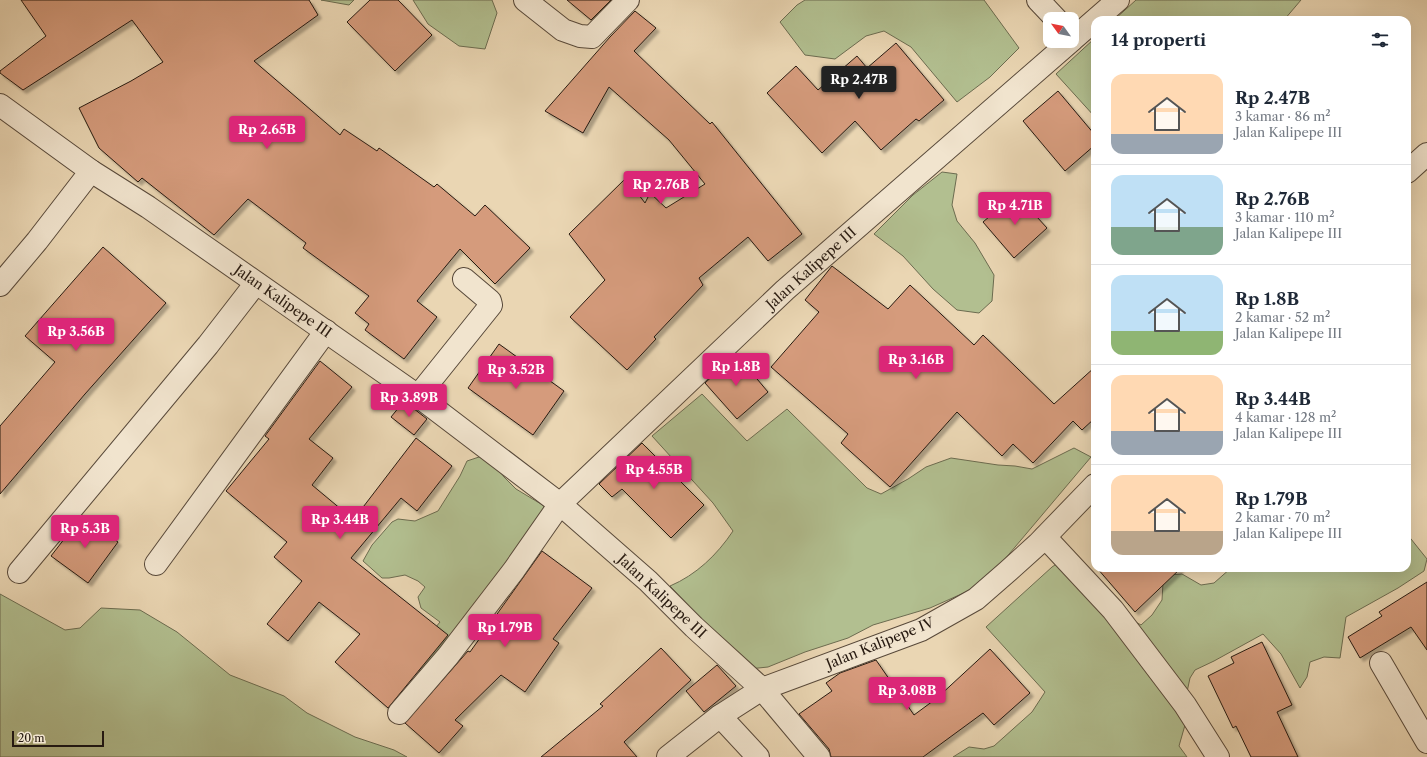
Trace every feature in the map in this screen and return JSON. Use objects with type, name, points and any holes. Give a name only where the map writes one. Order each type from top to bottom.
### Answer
[{"type":"street","points":[[525,0],[563,30],[580,36],[592,37],[628,0]]},
{"type":"street","points":[[1038,0],[1049,12]]},
{"type":"street","name":"Jalan Kalipepe III","points":[[1099,16],[1118,0]]},
{"type":"street","name":"Jalan Kalipepe III","points":[[1079,33],[1091,23]]},
{"type":"street","name":"Jalan Kalipepe III","points":[[399,713],[448,656],[514,570],[560,504],[785,290],[1062,48]]},
{"type":"street","name":"Jalan Kalipepe III","points":[[0,105],[91,171],[148,207],[418,396],[560,504],[648,581],[694,627],[762,689],[819,757]]},
{"type":"street","points":[[1411,168],[1427,154]]},
{"type":"street","points":[[0,286],[91,171]]},
{"type":"street","points":[[418,396],[491,305],[490,301],[464,279]]},
{"type":"street","points":[[19,572],[208,345],[256,283]]},
{"type":"street","points":[[156,564],[326,331]]},
{"type":"street","name":"Jalan Kalipepe IV","points":[[668,757],[720,716],[762,689],[922,630],[976,598],[1045,537],[1091,489]]},
{"type":"street","points":[[1045,537],[1113,610],[1185,706],[1218,757]]},
{"type":"street","points":[[1382,663],[1427,742]]},
{"type":"street","points":[[720,716],[758,757]]},
{"type":"green space","points":[[321,0],[354,0],[349,5]]},
{"type":"green space","points":[[413,0],[492,0],[497,13],[485,49],[459,46],[428,24]]},
{"type":"green space","points":[[805,0],[984,0],[1019,48],[990,77],[957,102],[911,47],[884,31],[866,36],[835,59],[805,55],[780,22],[797,5]]},
{"type":"green space","points":[[1136,0],[1301,0],[1287,16],[1118,16]]},
{"type":"green space","points":[[1091,42],[1091,113],[1056,74]]},
{"type":"green space","points":[[942,172],[957,174],[952,205],[957,221],[975,243],[994,275],[992,301],[979,313],[957,310],[933,289],[903,256],[874,234],[913,195]]},
{"type":"green space","points":[[702,394],[747,441],[787,409],[867,488],[881,494],[926,467],[951,458],[1032,469],[1074,448],[1091,457],[999,566],[975,588],[930,608],[873,625],[848,638],[805,652],[768,667],[749,669],[670,586],[697,570],[713,556],[733,531],[713,503],[652,436]]},
{"type":"green space","points":[[482,456],[491,460],[504,477],[516,489],[541,504],[553,514],[427,670],[416,671],[422,644],[440,622],[421,608],[418,597],[425,587],[418,581],[405,575],[382,578],[363,561],[372,545],[392,522],[398,519],[415,521],[438,511],[460,476],[467,461]]},
{"type":"green space","points":[[1411,539],[1427,559],[1424,571],[1398,588],[1346,617],[1340,658],[1324,657],[1310,662],[1307,677],[1300,688],[1281,654],[1263,634],[1195,670],[1190,678],[1187,692],[1185,725],[1179,746],[1187,757],[953,757],[969,747],[984,749],[994,746],[1032,712],[1045,692],[986,627],[1052,567],[1067,557],[1127,617],[1141,625],[1152,615],[1162,600],[1163,583],[1169,575],[1182,574],[1201,585],[1214,583],[1226,572],[1411,572]]},
{"type":"green space","points":[[0,594],[65,630],[80,628],[101,608],[140,610],[177,632],[230,675],[284,696],[307,713],[355,737],[394,750],[407,757],[0,757]]},
{"type":"building","points":[[21,0],[309,0],[318,15],[254,61],[340,135],[344,129],[377,151],[379,148],[434,187],[437,184],[475,216],[485,205],[530,248],[495,284],[460,249],[417,301],[437,317],[404,359],[365,330],[369,324],[355,313],[369,296],[303,248],[306,243],[248,199],[214,235],[142,178],[138,182],[99,148],[79,108],[131,81],[163,62],[132,20],[23,90],[0,73],[0,71],[46,36]]},
{"type":"building","points":[[370,0],[398,0],[432,35],[395,71],[347,22]]},
{"type":"building","points":[[567,0],[611,0],[591,20]]},
{"type":"building","points":[[635,11],[656,28],[634,51],[710,124],[712,122],[802,234],[768,261],[748,237],[699,278],[703,285],[654,337],[656,339],[627,370],[570,317],[605,280],[569,234],[626,178],[645,203],[650,193],[666,208],[705,184],[669,140],[609,87],[583,133],[545,111]]},
{"type":"building","points":[[896,43],[944,100],[919,121],[916,119],[881,150],[855,121],[822,153],[767,93],[796,66],[818,90],[857,56],[867,68]]},
{"type":"building","points":[[1058,91],[1091,130],[1091,148],[1065,171],[1023,121]]},
{"type":"building","points":[[1016,194],[1047,228],[1014,258],[983,222]]},
{"type":"building","points":[[103,247],[166,303],[85,394],[0,494],[0,426],[55,362],[25,336]]},
{"type":"building","points":[[832,266],[888,309],[910,285],[974,345],[983,335],[1054,404],[1091,371],[1091,422],[1082,430],[1073,421],[1033,463],[1013,444],[1002,456],[957,412],[890,487],[841,443],[848,434],[771,367],[819,312],[805,300]]},
{"type":"building","points":[[499,344],[564,391],[533,435],[468,388]]},
{"type":"building","points":[[736,354],[768,392],[737,419],[705,383]]},
{"type":"building","points":[[320,361],[352,387],[309,439],[333,458],[312,485],[348,515],[352,510],[357,515],[416,438],[452,466],[417,511],[401,498],[351,558],[448,635],[388,708],[335,662],[360,634],[319,602],[288,641],[267,624],[302,581],[274,557],[287,542],[226,491],[269,439],[265,436]]},
{"type":"building","points":[[404,401],[427,419],[414,435],[391,417]]},
{"type":"building","points":[[642,443],[704,505],[671,538],[622,489],[612,497],[599,484]]},
{"type":"building","points":[[82,516],[118,542],[88,583],[51,556]]},
{"type":"building","points":[[542,551],[592,588],[553,639],[559,643],[525,692],[501,675],[455,720],[463,726],[439,753],[405,723],[468,651],[470,652]]},
{"type":"building","points":[[1100,572],[1177,572],[1135,612]]},
{"type":"building","points":[[1427,582],[1427,650],[1411,627],[1360,658],[1348,637],[1382,616],[1379,612]]},
{"type":"building","points":[[1262,642],[1292,705],[1277,712],[1298,757],[1251,757],[1236,726],[1233,728],[1208,676],[1234,663],[1231,657]]},
{"type":"building","points":[[661,648],[691,680],[624,742],[637,757],[541,757],[603,706],[600,704]]},
{"type":"building","points":[[990,649],[1030,693],[994,725],[983,713],[923,757],[831,757],[829,749],[799,714],[832,691],[826,683],[840,673],[876,660],[914,715],[937,698]]},
{"type":"building","points":[[717,665],[736,686],[704,712],[686,691]]}]
